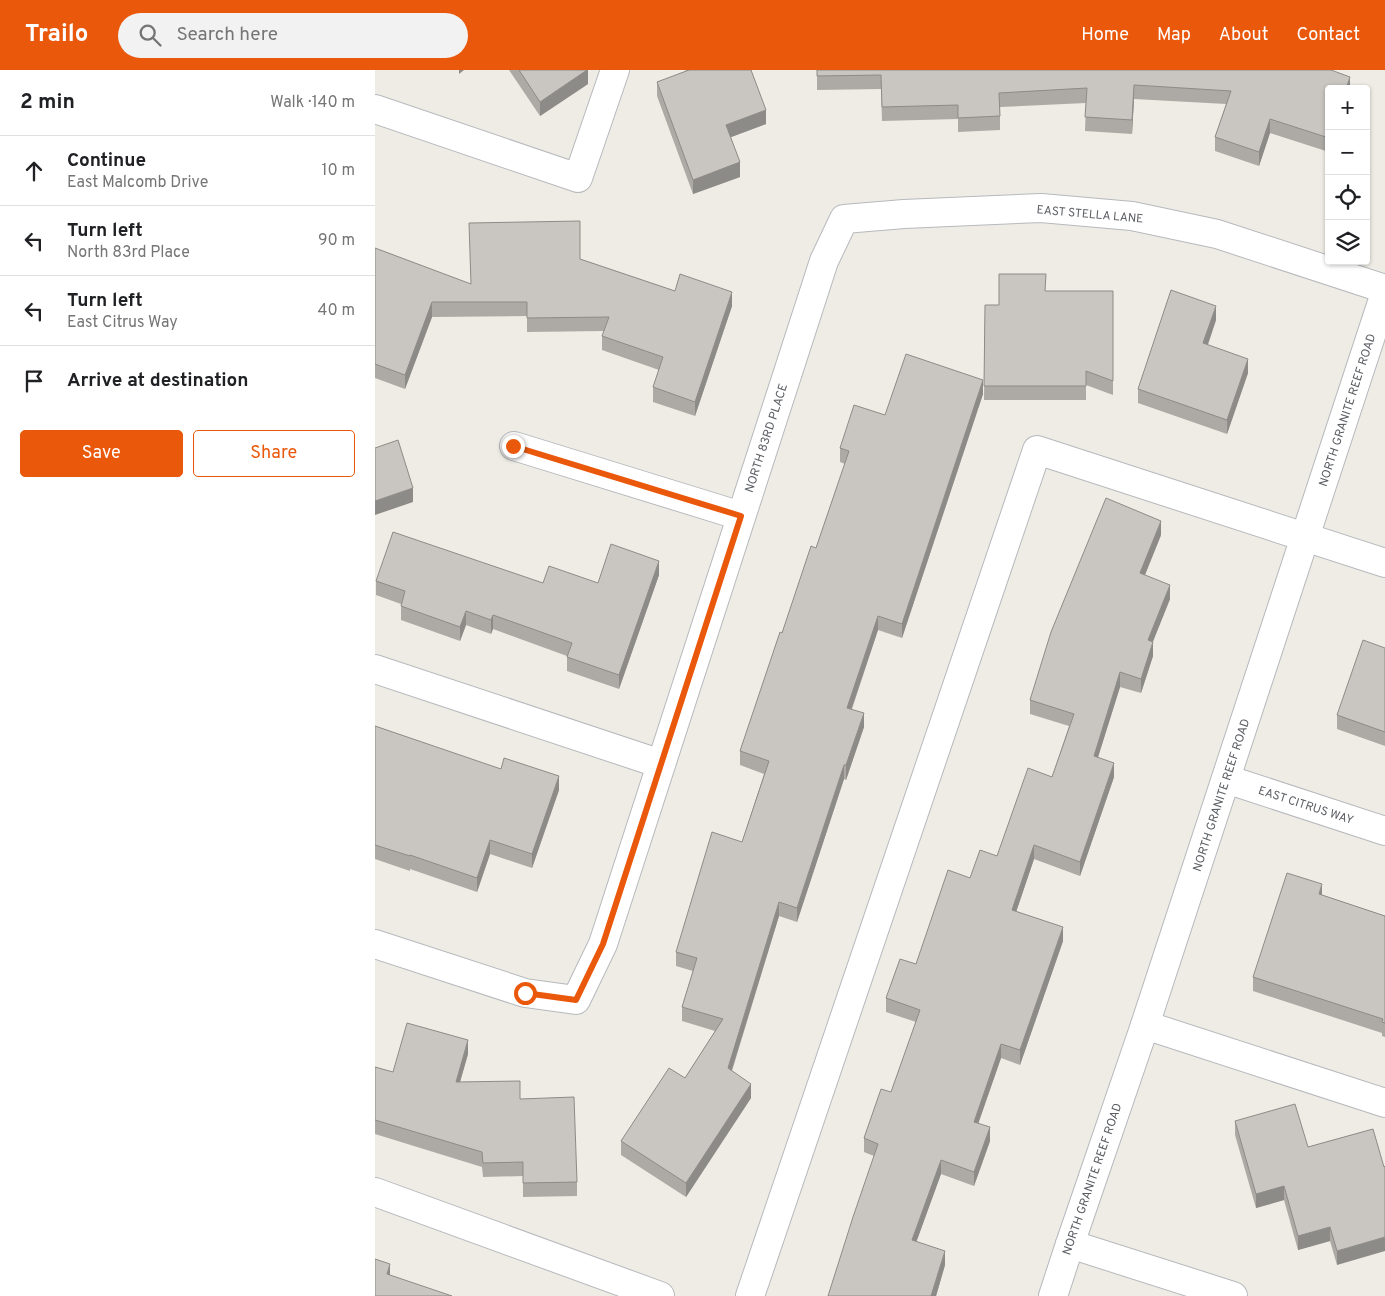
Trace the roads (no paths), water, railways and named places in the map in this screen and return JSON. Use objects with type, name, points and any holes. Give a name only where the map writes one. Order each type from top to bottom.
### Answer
[{"type":"street","points":[[375,109],[578,178],[615,70]]},
{"type":"street","name":"EAST STELLA LANE","points":[[844,219],[904,214],[1041,208],[1132,216],[1217,234],[1385,289]]},
{"type":"street","name":"NORTH 83RD PLACE","points":[[375,944],[525,993],[576,1000],[603,944],[823,261],[844,219]]},
{"type":"street","name":"NORTH GRANITE REEF ROAD","points":[[1053,1296],[1145,1025],[1385,293]]},
{"type":"street","points":[[513,446],[741,516]]},
{"type":"street","points":[[751,1296],[1037,450],[1385,563]]},
{"type":"street","points":[[375,669],[661,764]]},
{"type":"street","name":"EAST CITRUS WAY","points":[[1226,779],[1385,831]]},
{"type":"street","points":[[1145,1025],[1385,1103]]},
{"type":"street","points":[[375,1192],[660,1296]]},
{"type":"street","points":[[1070,1244],[1233,1296]]}]
